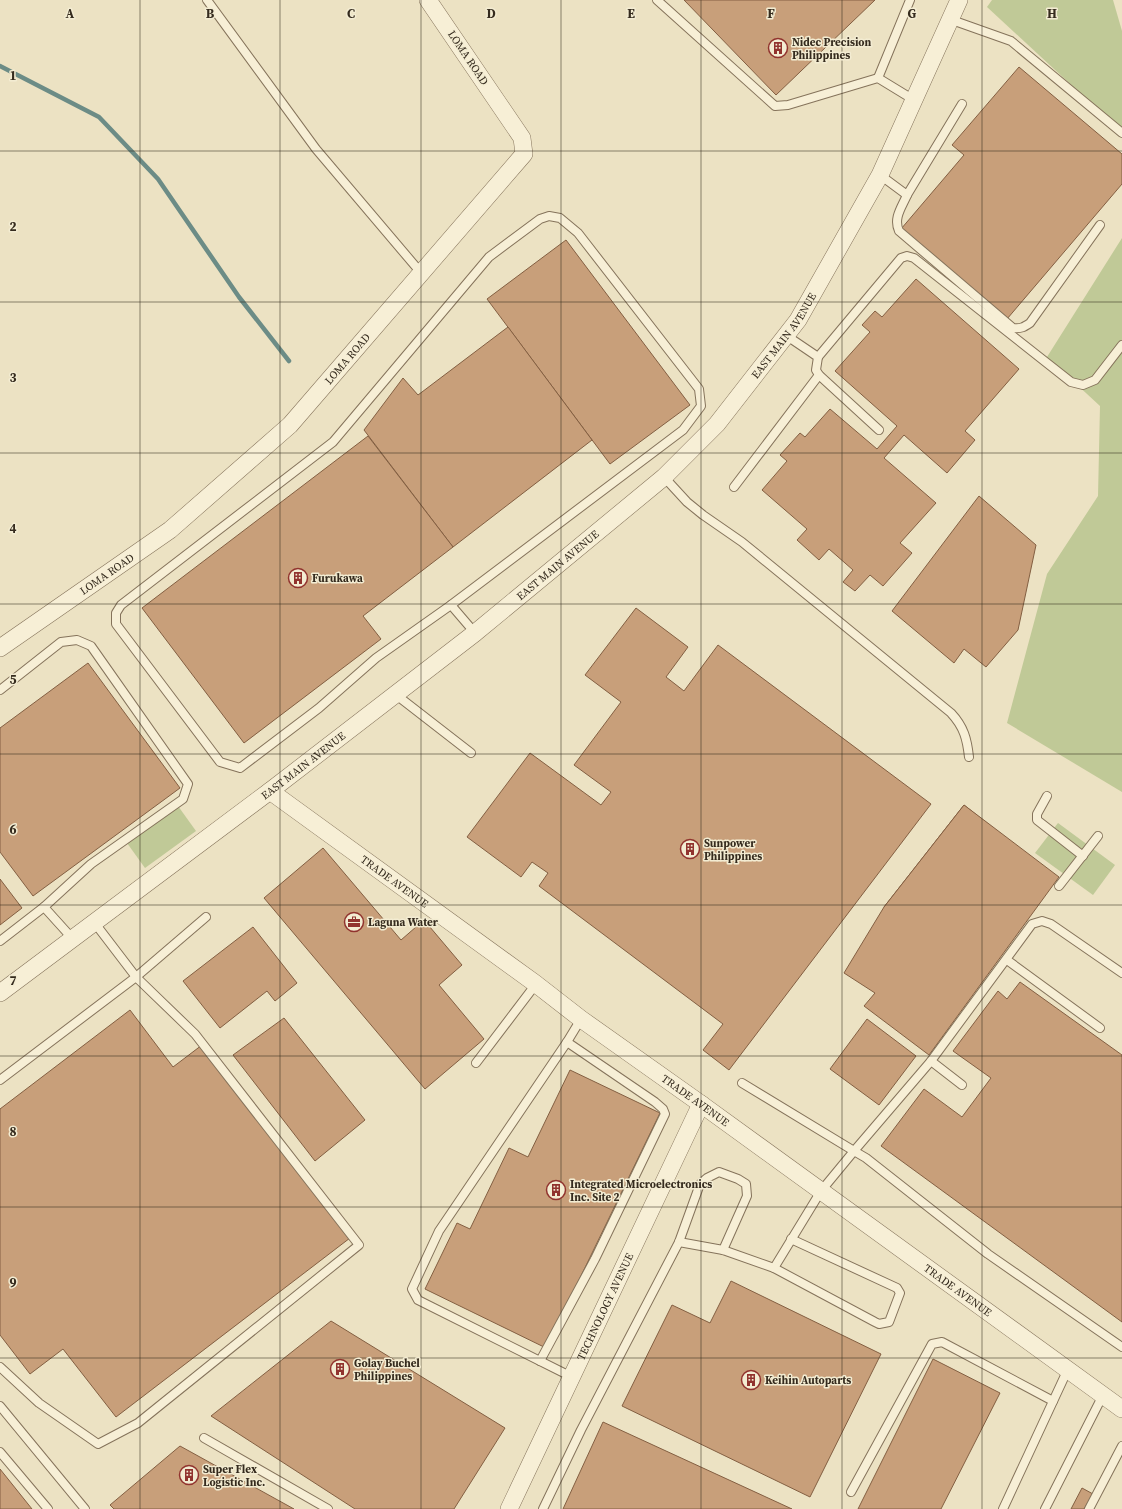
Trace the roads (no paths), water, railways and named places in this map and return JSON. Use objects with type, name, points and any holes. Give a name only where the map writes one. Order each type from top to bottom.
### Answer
[{"type":"street","name":"LOMA ROAD","points":[[3,642],[170,530],[290,425],[422,274],[524,154],[522,138],[428,0]]},
{"type":"street","name":"EAST MAIN AVENUE","points":[[0,993],[270,791],[474,633],[664,477],[717,424],[798,320],[880,175],[949,19],[959,0]]},
{"type":"street","name":"TRADE AVENUE","points":[[270,791],[536,984],[581,1020],[701,1104],[1122,1409]]},
{"type":"street","name":"TECHNOLOGY AVENUE","points":[[509,1509],[701,1104]]},
{"type":"lane","points":[[208,0],[316,149],[422,274]]},
{"type":"lane","points":[[657,0],[775,106],[788,105],[878,78],[914,100]]},
{"type":"lane","points":[[878,78],[910,0]]},
{"type":"lane","points":[[949,19],[1011,41],[1122,133]]},
{"type":"lane","points":[[962,104],[907,195],[896,218],[896,224],[899,231],[1013,328],[1018,329],[1030,323],[1100,225]]},
{"type":"lane","points":[[880,175],[907,195]]},
{"type":"lane","points":[[549,216],[560,218],[578,233],[699,389],[701,406],[683,430],[451,605],[376,658],[319,708],[240,768],[220,762],[116,624],[116,613],[121,605],[333,442],[489,257],[540,219],[549,216]]},
{"type":"lane","points":[[879,430],[819,375],[816,370],[818,357],[901,258],[907,256],[914,258],[1071,382],[1083,385],[1095,380],[1122,345]]},
{"type":"lane","points":[[787,336],[818,357]]},
{"type":"lane","points":[[734,487],[819,375]]},
{"type":"lane","points":[[664,477],[687,502],[742,542],[951,713],[961,724],[967,739],[969,758]]},
{"type":"lane","points":[[451,605],[474,633]]},
{"type":"lane","points":[[0,690],[61,642],[77,640],[91,646],[188,784],[183,799],[91,864],[44,906],[0,941]]},
{"type":"lane","points":[[395,694],[471,753]]},
{"type":"lane","points":[[1047,796],[1037,814],[1037,820],[1083,856]]},
{"type":"lane","points":[[1059,886],[1098,836]]},
{"type":"lane","points":[[44,906],[72,938]]},
{"type":"lane","points":[[0,1080],[136,977],[206,917]]},
{"type":"lane","points":[[774,1268],[821,1191],[930,1061],[1007,960],[1032,924],[1042,921],[1052,924],[1122,973]]},
{"type":"lane","points":[[0,1367],[39,1402],[98,1444],[138,1422],[359,1245],[195,1034],[136,977],[94,922]]},
{"type":"lane","points":[[1007,960],[1100,1028]]},
{"type":"lane","points":[[476,1063],[536,984]]},
{"type":"lane","points":[[572,1377],[418,1300],[412,1289],[439,1231],[581,1020]]},
{"type":"lane","points":[[540,1361],[595,1259],[665,1114],[663,1109],[655,1102],[567,1042]]},
{"type":"lane","points":[[930,1061],[962,1085]]},
{"type":"lane","points":[[742,1083],[866,1158],[988,1254],[1122,1347]]},
{"type":"lane","points":[[543,1509],[581,1430],[679,1242],[700,1184],[707,1178],[719,1172],[738,1179],[746,1184],[747,1196],[723,1250]]},
{"type":"lane","points":[[679,1242],[723,1250],[774,1268],[879,1324],[889,1322],[900,1293],[897,1288],[791,1240]]},
{"type":"lane","points":[[851,1492],[932,1344],[942,1342],[1053,1401]]},
{"type":"lane","points":[[1003,1509],[1068,1369]]},
{"type":"lane","points":[[1045,1509],[1103,1395]]},
{"type":"lane","points":[[0,1406],[85,1509]]},
{"type":"lane","points":[[204,1438],[328,1509]]},
{"type":"lane","points":[[1089,1509],[1121,1449]]},
{"type":"lane","points":[[0,1452],[48,1509]]},
{"type":"waterway","points":[[0,66],[99,117],[158,179],[239,297],[289,361]]},
{"type":"place","name":"Nidec Precision Philippines","points":[[778,48]]},
{"type":"place","name":"Furukawa","points":[[298,578]]},
{"type":"place","name":"Sunpower Philippines","points":[[690,849]]},
{"type":"place","name":"Laguna Water","points":[[354,922]]},
{"type":"place","name":"Integrated Microelectronics Inc. Site 2","points":[[556,1190]]},
{"type":"place","name":"Golay Buchel Philippines","points":[[340,1369]]},
{"type":"place","name":"Keihin Autoparts","points":[[751,1380]]},
{"type":"place","name":"Super Flex Logistic Inc.","points":[[189,1475]]}]
